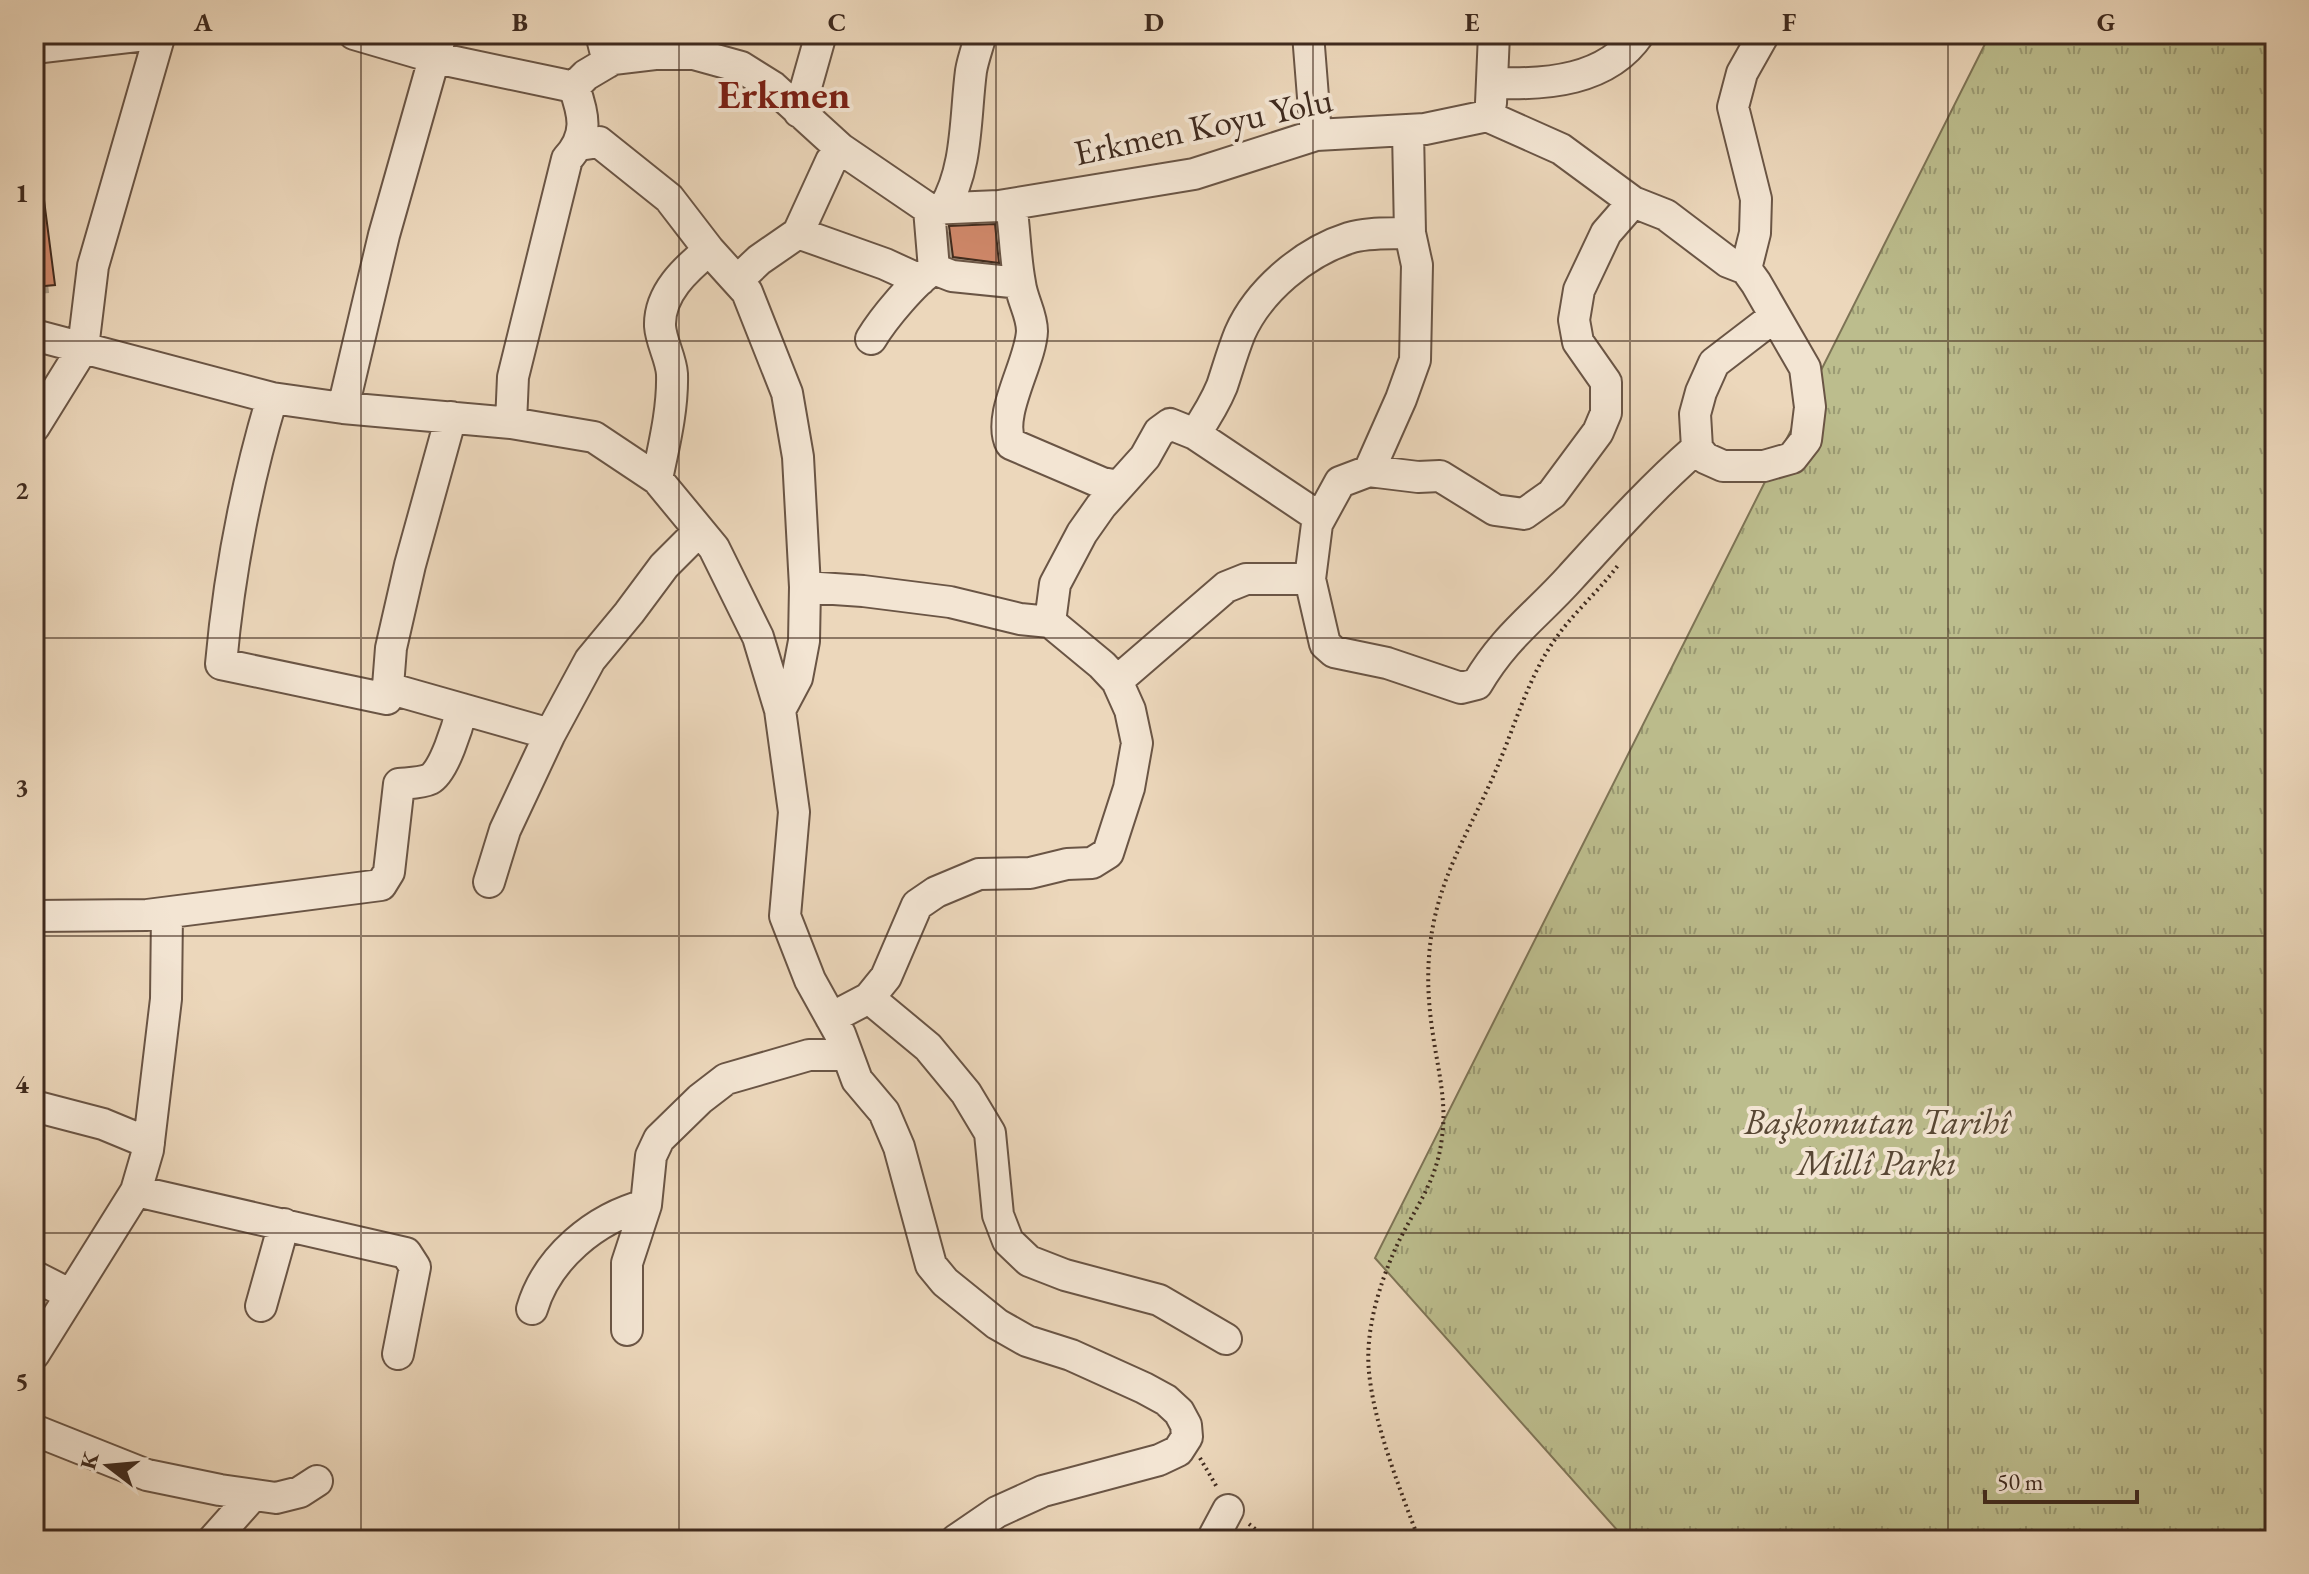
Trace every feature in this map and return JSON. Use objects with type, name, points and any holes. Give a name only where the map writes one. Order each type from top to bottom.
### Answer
[{"type":"street","points":[[34,48],[157,34],[93,266],[83,348],[34,427]]},
{"type":"street","points":[[354,34],[439,46],[574,87]]},
{"type":"street","points":[[799,112],[821,34]]},
{"type":"street","points":[[871,339],[881,323],[927,275],[937,209],[953,194],[968,121],[971,69],[981,34]]},
{"type":"street","points":[[1308,34],[1308,67],[1316,135]]},
{"type":"street","points":[[1494,34],[1494,83],[1487,116],[1561,149],[1633,202],[1666,215],[1728,262],[1746,269],[1795,347],[1805,368],[1810,407],[1806,440],[1792,458],[1764,466],[1723,466],[1705,458],[1697,448],[1695,414],[1701,392],[1714,363],[1774,317]]},
{"type":"street","points":[[1494,83],[1536,83],[1586,75],[1614,61],[1639,34]]},
{"type":"street","points":[[1746,269],[1755,233],[1756,199],[1733,107],[1742,73],[1764,34]]},
{"type":"street","points":[[343,408],[384,235],[439,46]]},
{"type":"street","points":[[574,87],[605,48],[655,54],[694,54],[718,47],[741,67],[773,87],[841,149],[937,209]]},
{"type":"street","points":[[511,423],[513,377],[567,159],[579,145],[582,112],[574,87]]},
{"type":"street","name":"Erkmen Koyu Yolu","points":[[937,209],[1011,204],[1194,174],[1316,135],[1408,131],[1487,116]]},
{"type":"street","points":[[1369,471],[1415,360],[1417,265],[1410,233],[1408,131]]},
{"type":"street","points":[[579,145],[599,142],[615,152],[669,198],[709,250],[738,280],[747,292],[787,393],[798,457],[805,587],[802,653],[797,678],[780,710]]},
{"type":"street","points":[[738,280],[759,260],[798,233],[831,161],[841,149]]},
{"type":"street","points":[[1633,202],[1606,233],[1579,290],[1574,320],[1578,342],[1606,382],[1606,413],[1598,432],[1552,494],[1524,514],[1495,510],[1440,476],[1418,477],[1369,471],[1340,482],[1319,517],[1310,579],[1325,644],[1334,652],[1387,663],[1461,688],[1477,684],[1494,655],[1525,621],[1697,448]]},
{"type":"street","points":[[1011,204],[1020,283],[1032,332],[1007,436],[1011,444],[1102,483],[1118,486]]},
{"type":"street","points":[[798,233],[885,264],[927,275],[1020,283]]},
{"type":"street","points":[[1195,434],[1221,388],[1240,332],[1255,307],[1283,276],[1318,252],[1348,238],[1410,233]]},
{"type":"street","points":[[657,479],[667,431],[672,373],[660,326],[663,304],[675,283],[709,250]]},
{"type":"street","points":[[34,335],[272,398],[343,408],[511,423],[594,437],[657,479],[714,548],[758,637],[780,710],[794,812],[785,916],[810,980],[840,1034],[845,1055],[857,1080],[884,1112],[899,1147],[931,1265],[945,1282],[997,1324],[1027,1341],[1071,1355],[1144,1388],[1166,1400],[1179,1412],[1186,1425],[1187,1437],[1178,1451],[1159,1460],[1043,1491],[997,1512],[956,1540]]},
{"type":"street","points":[[272,398],[253,462],[226,608],[221,664],[387,699],[391,648],[410,565],[451,417]]},
{"type":"street","points":[[1050,622],[1055,584],[1082,533],[1145,457],[1159,432],[1170,424],[1195,434],[1319,517]]},
{"type":"street","points":[[489,882],[505,830],[550,734],[590,660],[664,566],[699,531]]},
{"type":"street","points":[[1117,681],[1226,587],[1246,579],[1310,579]]},
{"type":"street","points":[[805,587],[950,602],[1020,619],[1050,622],[1117,681],[1130,710],[1137,743],[1129,788],[1108,853],[1092,863],[1067,864],[1030,873],[979,874],[936,892],[917,905],[886,977],[869,998],[831,1018]]},
{"type":"street","points":[[388,688],[550,734]]},
{"type":"street","points":[[34,916],[167,913],[381,885],[389,872],[399,784],[435,776],[449,748],[462,709]]},
{"type":"street","points":[[34,1354],[136,1191],[149,1143],[166,999],[167,913]]},
{"type":"street","points":[[869,998],[928,1047],[966,1093],[990,1133],[998,1215],[1008,1241],[1029,1261],[1065,1275],[1159,1300],[1226,1339]]},
{"type":"street","points":[[627,1330],[627,1263],[646,1205],[651,1156],[659,1139],[700,1099],[726,1079],[809,1055],[845,1055]]},
{"type":"street","points":[[34,1106],[103,1124],[149,1143]]},
{"type":"street","points":[[136,1191],[401,1250],[410,1257],[415,1267],[398,1354]]},
{"type":"street","points":[[532,1309],[537,1293],[551,1270],[578,1241],[593,1228],[646,1205]]},
{"type":"street","points":[[261,1306],[284,1224]]},
{"type":"street","points":[[34,1276],[71,1295]]},
{"type":"street","points":[[34,1430],[147,1475],[253,1495],[276,1498],[300,1492],[317,1481]]},
{"type":"street","points":[[213,1540],[253,1495]]},
{"type":"street","points":[[1212,1540],[1228,1510]]},
{"type":"path","points":[[1419,1540],[1394,1470],[1369,1371],[1372,1324],[1385,1275],[1430,1185],[1442,1139],[1443,1090],[1433,1037],[1428,979],[1437,907],[1450,864],[1497,770],[1535,674],[1556,638],[1621,561]]},
{"type":"green space","name":"Başkomutan Tarihî Millî Parkı","points":[[1990,34],[2275,34],[2275,1540],[1626,1540],[1375,1258]]},
{"type":"building","points":[[34,200],[44,200],[55,285],[34,287]]},
{"type":"building","points":[[995,224],[999,263],[953,257],[949,226]]},
{"type":"district","name":"Erkmen","points":[[784,94]]}]
